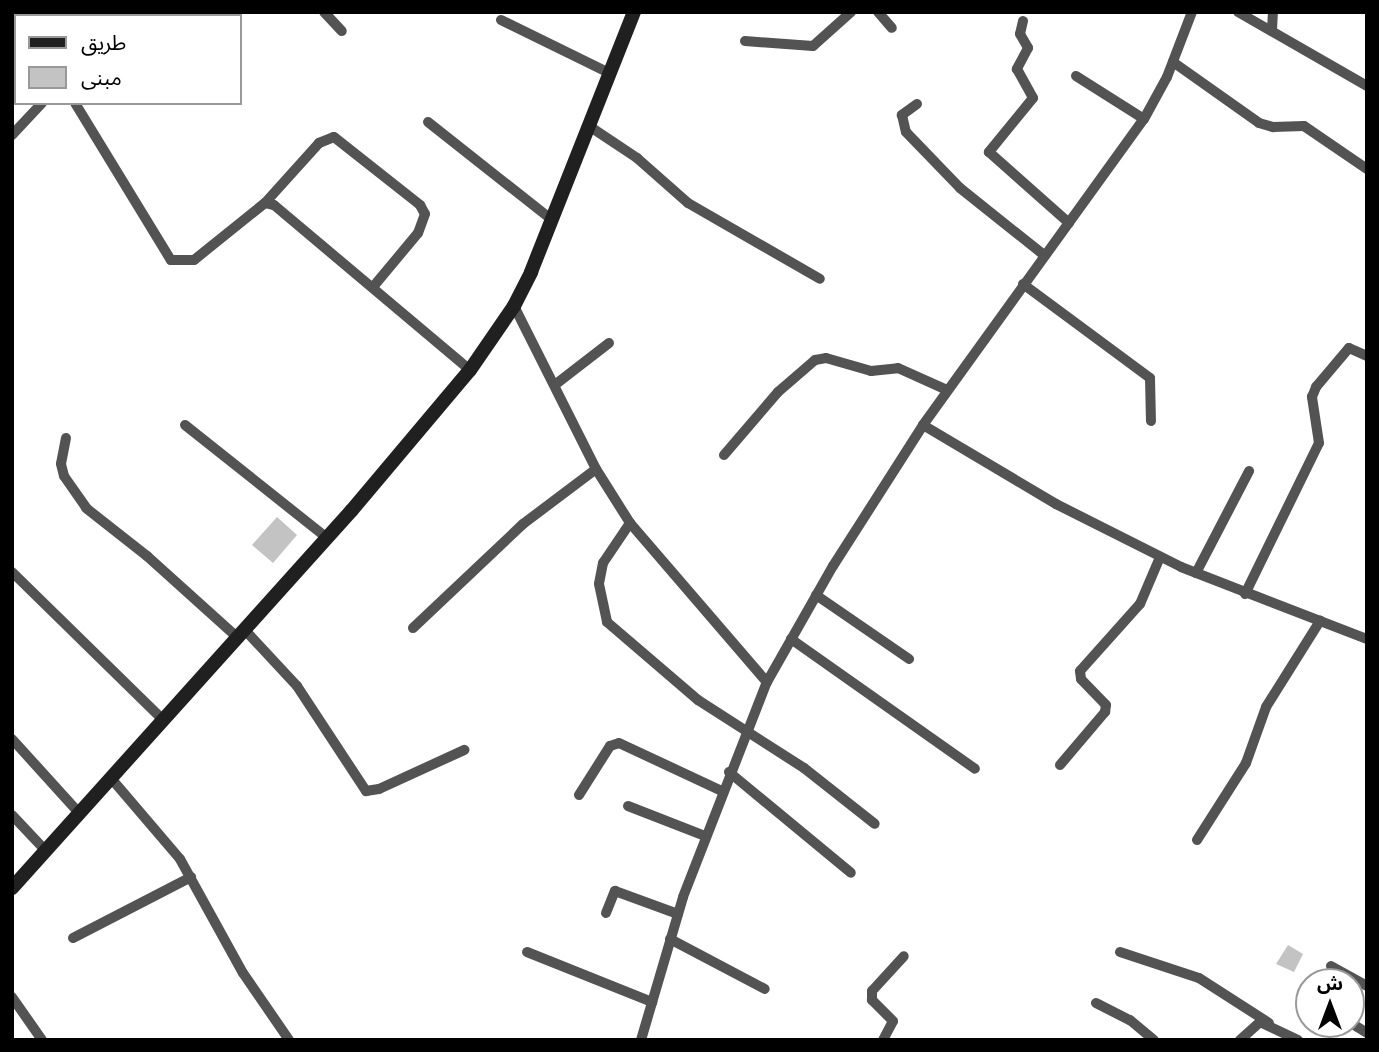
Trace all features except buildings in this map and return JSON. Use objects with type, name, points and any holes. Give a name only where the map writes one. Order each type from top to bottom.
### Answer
[{"type":"main road","points":[[12,888],[327,538],[470,370],[514,306],[552,220],[634,12]]},
{"type":"street","points":[[324,12],[342,31]]},
{"type":"street","points":[[745,41],[813,46],[850,12]]},
{"type":"street","points":[[877,12],[892,28]]},
{"type":"street","points":[[641,1040],[670,939],[705,836],[767,682],[816,595],[923,425],[1144,119],[1173,62],[1192,12]]},
{"type":"street","points":[[1238,12],[1367,86]]},
{"type":"street","points":[[1272,30],[1273,12]]},
{"type":"street","points":[[501,20],[609,74]]},
{"type":"street","points":[[1023,20],[1020,34],[1028,48],[1017,69],[1033,98],[989,152],[1069,223]]},
{"type":"street","points":[[1173,62],[1259,123],[1273,127],[1304,126],[1367,169]]},
{"type":"street","points":[[1076,76],[1144,119]]},
{"type":"street","points":[[917,104],[902,115],[906,132],[960,188],[1044,255]]},
{"type":"street","points":[[12,135],[40,105]]},
{"type":"street","points":[[76,105],[171,260],[194,260],[265,203],[319,143],[334,136],[420,205],[425,214],[418,233],[373,287]]},
{"type":"street","points":[[428,122],[552,220]]},
{"type":"street","points":[[589,127],[637,159],[688,203],[820,279]]},
{"type":"street","points":[[265,203],[284,210],[470,370]]},
{"type":"street","points":[[1023,284],[1150,378],[1151,421]]},
{"type":"street","points":[[514,306],[556,384],[596,469],[630,523],[767,682]]},
{"type":"street","points":[[556,384],[608,343]]},
{"type":"street","points":[[1245,594],[1319,443],[1312,397],[1316,387],[1349,348],[1367,356]]},
{"type":"street","points":[[724,455],[778,391],[815,360],[826,358],[871,371],[898,368],[947,390]]},
{"type":"street","points":[[185,425],[327,538]]},
{"type":"street","points":[[923,425],[1056,504],[1160,557],[1245,594],[1367,639]]},
{"type":"street","points":[[66,439],[61,464],[64,476],[86,508],[240,633],[297,686],[366,791],[464,750]]},
{"type":"street","points":[[414,628],[523,524],[596,469]]},
{"type":"street","points":[[1196,573],[1248,471]]},
{"type":"street","points":[[630,523],[603,563],[599,584],[607,622],[698,700],[747,729],[875,824]]},
{"type":"street","points":[[1059,765],[1105,712],[1106,705],[1081,679],[1080,671],[1139,604],[1160,557]]},
{"type":"street","points":[[12,572],[162,719]]},
{"type":"street","points":[[816,595],[909,659]]},
{"type":"street","points":[[1196,840],[1246,763],[1266,707],[1320,621]]},
{"type":"street","points":[[791,639],[975,769]]},
{"type":"street","points":[[12,739],[79,813]]},
{"type":"street","points":[[579,795],[610,746],[619,743],[722,791]]},
{"type":"street","points":[[729,772],[851,873]]},
{"type":"street","points":[[110,777],[191,877],[243,974],[289,1040]]},
{"type":"street","points":[[628,806],[705,836]]},
{"type":"street","points":[[12,815],[46,851]]},
{"type":"street","points":[[73,938],[191,877]]},
{"type":"street","points":[[606,914],[615,891],[678,914]]},
{"type":"street","points":[[670,939],[765,989]]},
{"type":"street","points":[[527,952],[652,1002]]},
{"type":"street","points":[[1120,952],[1199,978],[1298,1040]]},
{"type":"street","points":[[883,1040],[893,1021],[872,1000],[872,991],[904,956]]},
{"type":"street","points":[[1331,966],[1367,986]]},
{"type":"street","points":[[12,996],[42,1040]]},
{"type":"street","points":[[1096,1003],[1154,1040]]},
{"type":"street","points":[[1240,1040],[1251,1027],[1269,1023]]}]
